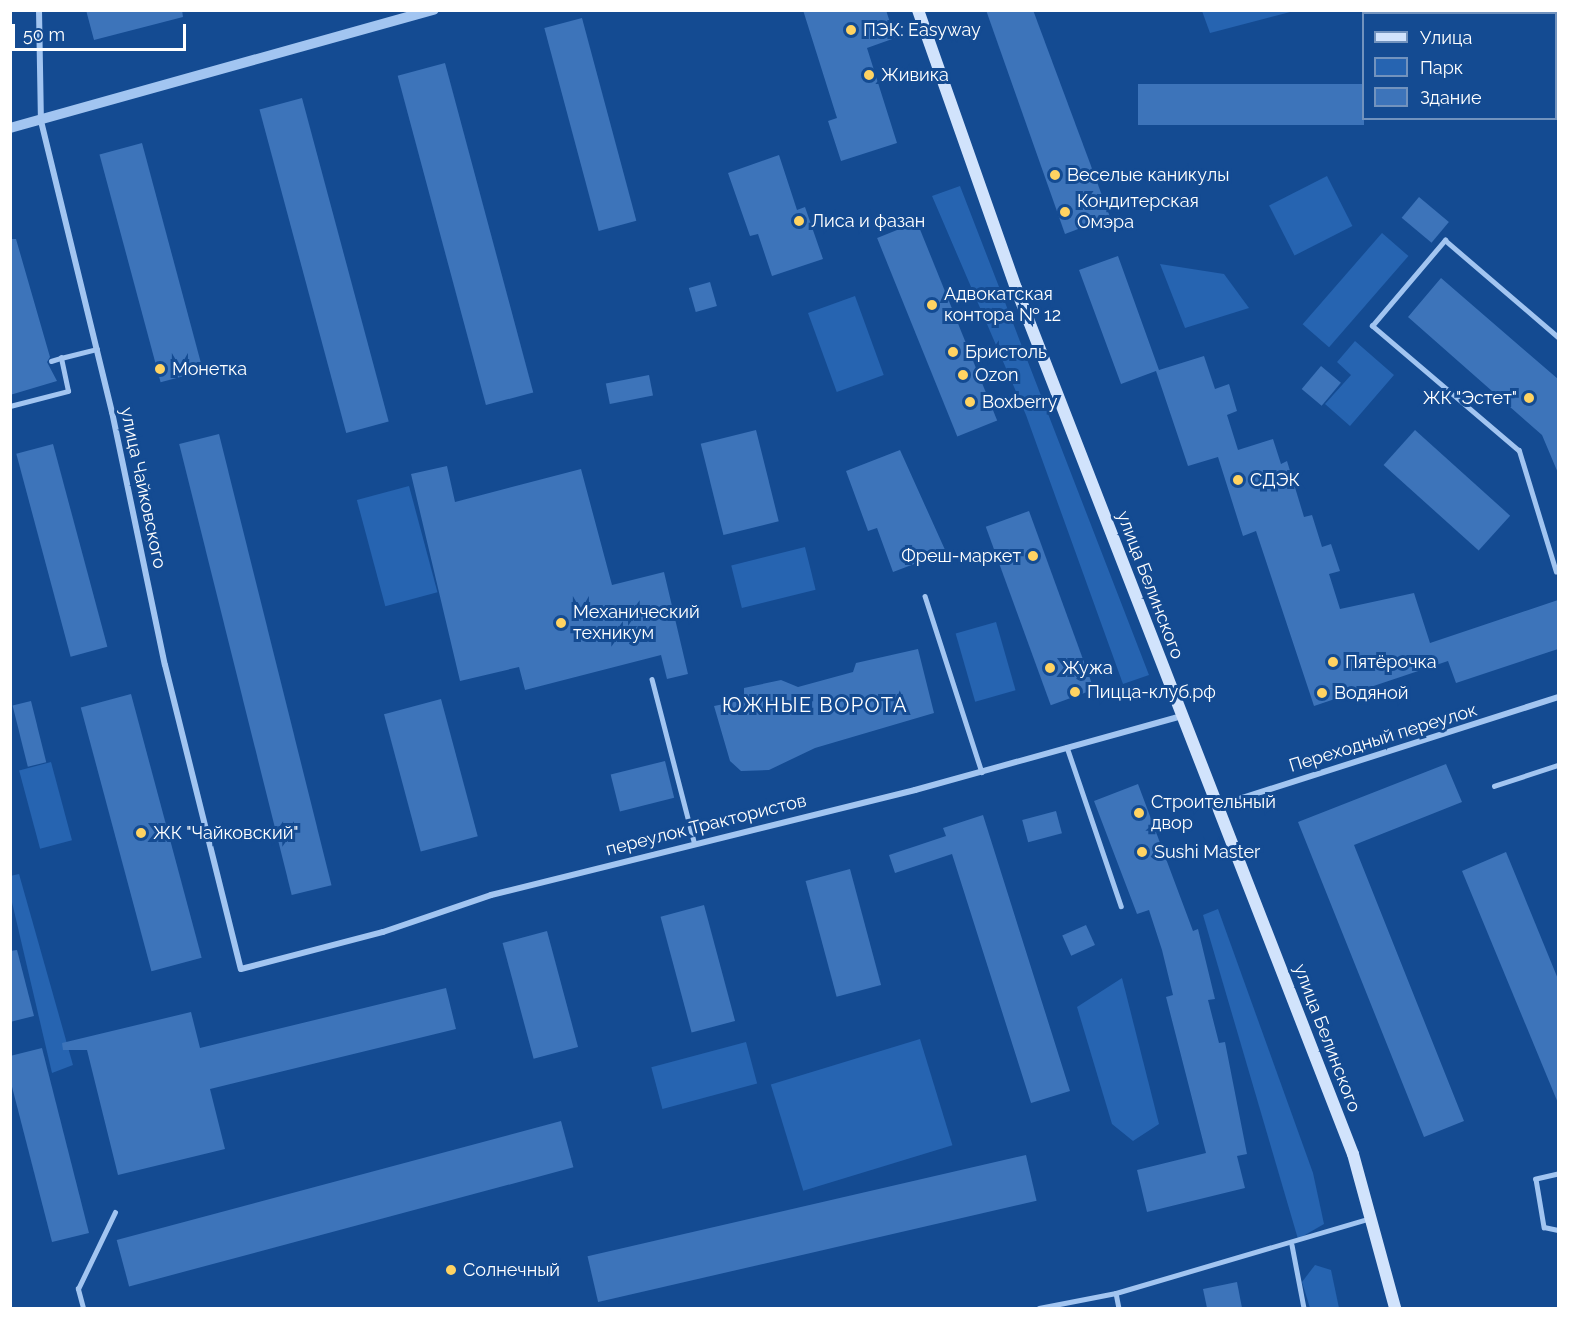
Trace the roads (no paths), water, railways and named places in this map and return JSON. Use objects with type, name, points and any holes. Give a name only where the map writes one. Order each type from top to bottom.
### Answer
[{"type":"main road","name":"улица Белинского","points":[[918,10],[1008,268],[1374,1218],[1395,1308]]},
{"type":"street","name":"улица Чайковского","points":[[39,10],[41,121],[97,349],[165,665],[241,969]]},
{"type":"street","points":[[10,128],[434,10]]},
{"type":"street","name":"Переходный переулок","points":[[1216,806],[1558,697]]},
{"type":"street","name":"переулок Трактористов","points":[[241,969],[694,841],[982,772],[1181,716]]},
{"type":"lane","points":[[1556,572],[1519,451],[1372,326],[1445,240],[1558,337]]},
{"type":"lane","points":[[51,361],[97,349]]},
{"type":"lane","points":[[10,406],[68,391],[61,358]]},
{"type":"lane","points":[[925,596],[982,772]]},
{"type":"lane","points":[[652,679],[694,841]]},
{"type":"lane","points":[[1067,747],[1121,906]]},
{"type":"lane","points":[[1494,786],[1558,765]]},
{"type":"lane","points":[[1558,1174],[1536,1179],[1544,1227],[1558,1230]]},
{"type":"lane","points":[[82,1308],[78,1289],[115,1212]]},
{"type":"lane","points":[[1039,1308],[1116,1293],[1292,1245],[1334,1225],[1374,1218]]},
{"type":"lane","points":[[1292,1245],[1304,1308]]},
{"type":"lane","points":[[1116,1293],[1119,1308]]},
{"type":"place","name":"ПЭК: Easyway","points":[[851,30]]},
{"type":"place","name":"Живика","points":[[869,75]]},
{"type":"place","name":"Веселые каникулы","points":[[1055,175]]},
{"type":"place","name":"Кондитерская Омэра","points":[[1065,212]]},
{"type":"place","name":"Лиса и фазан","points":[[799,221]]},
{"type":"place","name":"Адвокатская контора № 12","points":[[932,305]]},
{"type":"place","name":"Бристоль","points":[[953,352]]},
{"type":"place","name":"Монетка","points":[[160,369]]},
{"type":"place","name":"Ozon","points":[[963,375]]},
{"type":"place","name":"ЖК \"Эстет\"","points":[[1529,398]]},
{"type":"place","name":"Boxberry","points":[[970,402]]},
{"type":"place","name":"СДЭК","points":[[1238,480]]},
{"type":"place","name":"Фреш-маркет","points":[[1033,556]]},
{"type":"place","name":"Механический техникум","points":[[561,623]]},
{"type":"place","name":"Пятёрочка","points":[[1333,662]]},
{"type":"place","name":"Жужа","points":[[1050,668]]},
{"type":"place","name":"Пицца-клуб.рф","points":[[1075,692]]},
{"type":"place","name":"Водяной","points":[[1322,693]]},
{"type":"place","name":"Строительный двор","points":[[1139,813]]},
{"type":"place","name":"ЖК \"Чайковский\"","points":[[141,833]]},
{"type":"place","name":"Sushi Master","points":[[1142,852]]},
{"type":"place","name":"Солнечный","points":[[451,1270]]},
{"type":"district","name":"ЮЖНЫЕ ВОРОТА","points":[[815,705]]}]
